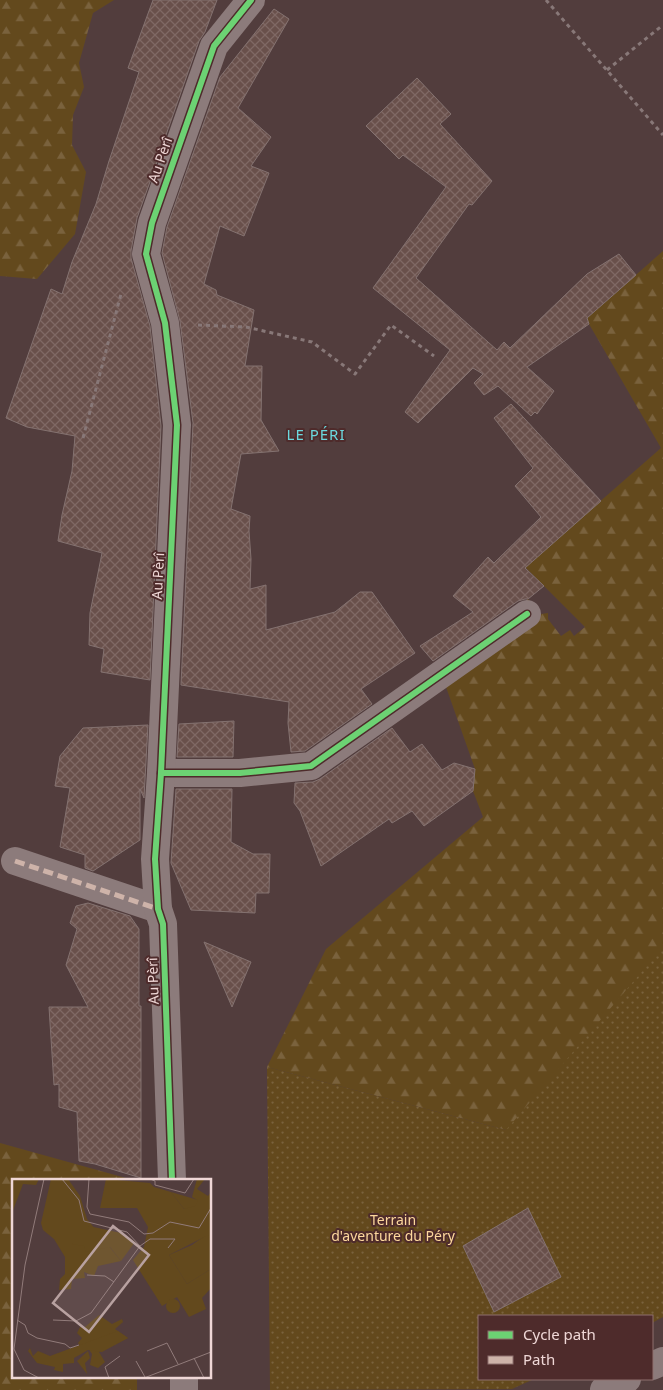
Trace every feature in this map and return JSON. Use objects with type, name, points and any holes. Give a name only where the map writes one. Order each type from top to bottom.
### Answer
[{"type":"street","name":"Au Pèrî","points":[[172,1179],[164,924],[158,909],[155,859],[178,425],[165,323],[146,254],[152,222],[214,46],[251,0]]},
{"type":"street","points":[[161,773],[240,773],[311,766],[527,614]]},
{"type":"street","points":[[15,861],[158,909]]},
{"type":"street","points":[[604,1390],[625,1380]]},
{"type":"path","points":[[546,0],[663,135]]},
{"type":"path","points":[[607,70],[663,25]]},
{"type":"path","points":[[83,438],[126,276],[146,254]]},
{"type":"path","points":[[165,323],[246,327],[312,342],[355,374],[391,325],[434,356]]},
{"type":"green space","points":[[0,0],[114,0],[93,13],[79,63],[84,87],[73,115],[72,145],[86,172],[75,234],[37,279],[0,276]]},
{"type":"green space","points":[[663,251],[663,1166],[506,1130],[267,1067],[326,949],[483,817],[473,791],[475,769],[440,670],[496,627],[528,599],[541,614],[548,613],[548,619],[561,636],[570,630],[574,636],[585,627],[524,566],[661,448],[587,318]]},
{"type":"green space","name":"Terrain d'aventure du Péry","points":[[663,947],[663,1317],[653,1322],[653,1315],[478,1315],[478,1380],[532,1380],[512,1389],[270,1390],[267,1067],[506,1130]]},
{"type":"green space","points":[[0,1143],[129,1179],[12,1179],[12,1378],[137,1378],[137,1390],[0,1390]]},
{"type":"building","points":[[153,0],[217,0],[205,32],[199,41],[137,218],[131,251],[131,258],[150,326],[161,426],[150,680],[101,672],[104,649],[89,645],[90,613],[102,553],[58,541],[72,471],[75,436],[27,427],[6,418],[51,289],[62,294],[72,262],[96,204],[139,72],[128,68]]},
{"type":"building","points":[[274,9],[289,19],[238,108],[271,137],[251,166],[269,173],[244,236],[220,226],[204,284],[216,290],[217,295],[254,310],[245,366],[262,366],[261,420],[279,451],[241,454],[231,509],[250,516],[250,589],[266,585],[266,630],[335,612],[360,592],[372,592],[415,653],[361,689],[372,704],[305,751],[291,752],[288,723],[289,702],[181,685],[193,423],[180,321],[162,253],[167,227],[220,77]]},
{"type":"building","points":[[417,78],[451,114],[440,124],[492,181],[472,205],[469,204],[416,278],[497,350],[504,342],[510,348],[587,274],[619,254],[636,275],[587,318],[589,324],[527,367],[554,391],[537,414],[535,412],[531,416],[498,386],[484,395],[474,383],[483,374],[473,368],[418,423],[405,412],[450,350],[373,288],[446,187],[403,155],[399,159],[366,126]]},
{"type":"building","points":[[511,404],[601,501],[525,568],[544,586],[528,599],[518,601],[433,661],[420,646],[473,612],[453,596],[488,557],[494,563],[541,517],[515,486],[533,468],[494,418]]},
{"type":"building","points":[[234,721],[233,757],[177,757],[179,724]]},
{"type":"building","points":[[148,725],[144,798],[140,789],[140,840],[93,871],[85,868],[85,855],[60,847],[70,788],[55,786],[60,756],[83,728]]},
{"type":"building","points":[[392,728],[410,752],[422,744],[442,770],[454,763],[475,769],[473,791],[424,826],[412,811],[392,823],[389,819],[321,866],[300,811],[294,803],[295,783],[313,782],[320,779]]},
{"type":"building","points":[[176,789],[232,789],[231,842],[253,854],[270,854],[269,893],[256,893],[255,913],[191,910],[171,863]]},
{"type":"building","points":[[88,903],[130,916],[139,929],[141,1178],[79,1161],[77,1112],[59,1107],[59,1084],[54,1085],[49,1007],[88,1007],[66,965],[77,929],[70,923],[76,906]]},
{"type":"building","points":[[204,942],[251,962],[232,1007]]},
{"type":"building","points":[[528,1208],[561,1277],[494,1312],[463,1246]]},
{"type":"marked path","points":[[15,861],[158,909]]},
{"type":"cycle path","points":[[172,1179],[163,924],[158,909],[155,859],[161,773],[177,425],[165,323],[146,254],[152,223],[214,46],[251,0]]},
{"type":"cycle path","points":[[161,773],[240,773],[311,766],[527,614]]},
{"type":"district","name":"LE PÉRI","points":[[316,435]]}]
